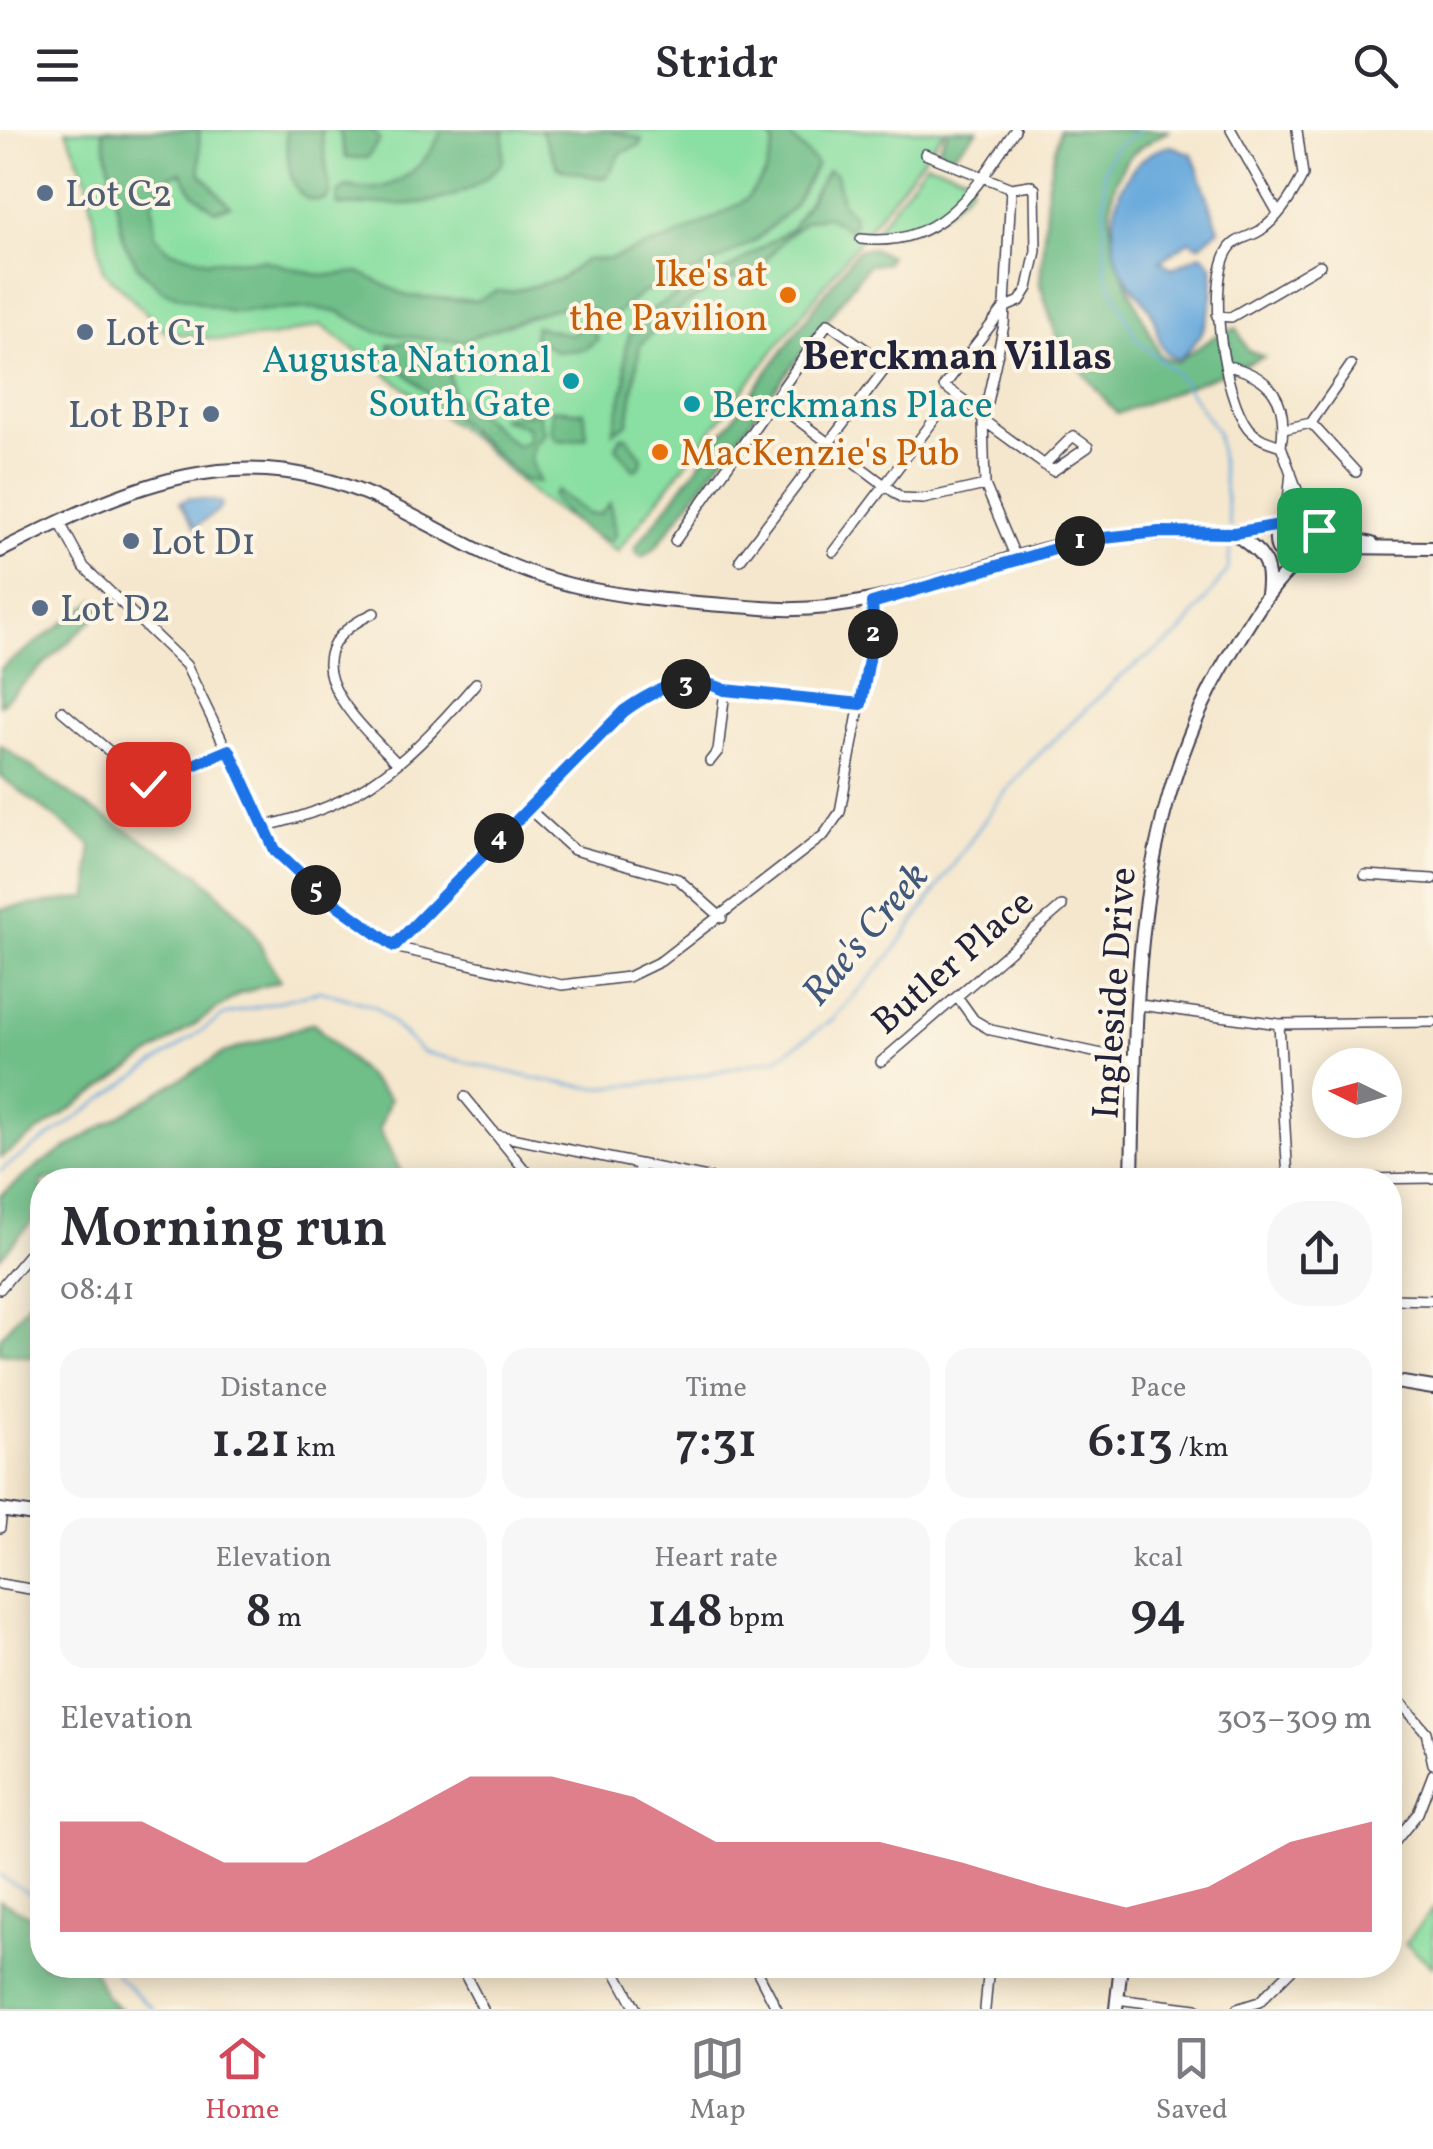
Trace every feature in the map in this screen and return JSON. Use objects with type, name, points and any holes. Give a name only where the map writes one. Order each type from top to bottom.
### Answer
[{"type":"main road","points":[[0,551],[120,494],[178,475],[226,468],[288,471],[338,482],[501,560],[566,584],[768,609],[872,603],[1085,540],[1193,531],[1238,536],[1278,549],[1290,559],[1335,547],[1372,544],[1433,548]]},
{"type":"main road","points":[[1278,549],[1275,536],[1283,522]]},
{"type":"main road","points":[[1238,536],[1283,522],[1311,523],[1372,544]]},
{"type":"main road","points":[[1304,557],[1317,544],[1311,523]]},
{"type":"main road","points":[[1238,536],[1265,556],[1269,569],[1266,596]]},
{"type":"main road","name":"Ingleside Drive","points":[[1132,1168],[1144,899],[1166,798],[1216,676],[1276,574],[1278,549]]},
{"type":"main road","name":"Ingleside Drive","points":[[1266,596],[1304,557]]},
{"type":"main road","points":[[1402,1384],[1433,1388]]},
{"type":"main road","points":[[1,1510],[30,1514]]},
{"type":"main road","points":[[1116,2004],[1119,1978]]},
{"type":"street","points":[[861,239],[894,240],[930,230],[956,212],[1015,130]]},
{"type":"street","points":[[1231,130],[1278,214]]},
{"type":"street","points":[[1281,446],[1262,440],[1248,427],[1229,385],[1218,316],[1225,254],[1232,244],[1261,230],[1278,214],[1303,175],[1297,130]]},
{"type":"street","points":[[925,154],[1011,188],[1030,185],[1035,190],[1037,225],[1028,288],[1020,301],[1004,308],[944,386],[976,409],[983,420],[1044,465],[1053,471],[1088,447],[1073,436],[1044,465]]},
{"type":"street","points":[[1011,188],[1004,308],[983,420],[985,485],[1016,558]]},
{"type":"street","points":[[1218,316],[1231,317],[1320,264]]},
{"type":"street","points":[[674,540],[828,323],[888,365],[740,560]]},
{"type":"street","points":[[1284,429],[1311,423],[1350,364]]},
{"type":"street","points":[[1228,366],[1255,372],[1269,383],[1284,429],[1281,446],[1311,523]]},
{"type":"street","points":[[771,400],[902,498],[923,498],[985,485]]},
{"type":"street","points":[[834,552],[940,412]]},
{"type":"street","points":[[1311,423],[1356,472]]},
{"type":"street","points":[[1283,522],[1292,469]]},
{"type":"street","points":[[59,522],[84,568],[186,666],[275,850],[293,870],[394,946],[562,985],[628,977],[660,961],[722,918],[824,835],[840,812],[874,631],[872,603]]},
{"type":"street","points":[[374,614],[346,626],[335,641],[328,656],[328,677],[339,697],[397,763]]},
{"type":"street","points":[[264,826],[312,816],[340,805],[397,763],[476,683]]},
{"type":"street","points":[[394,946],[624,711],[646,695],[669,684],[712,684],[725,690],[861,704]]},
{"type":"street","points":[[710,761],[718,751],[725,690]]},
{"type":"street","points":[[62,711],[148,784],[229,750]]},
{"type":"street","points":[[530,810],[574,850],[678,879],[722,918]]},
{"type":"street","points":[[1365,875],[1433,880]]},
{"type":"street","name":"Butler Place","points":[[881,1062],[958,1000],[1062,906]]},
{"type":"street","points":[[958,1000],[974,1020],[992,1030],[1135,1060]]},
{"type":"street","points":[[1140,1005],[1279,1024],[1431,1026]]},
{"type":"street","points":[[1279,1024],[1288,1168]]},
{"type":"street","points":[[465,1097],[523,1168]]},
{"type":"street","points":[[496,1134],[658,1168]]},
{"type":"street","points":[[639,1164],[639,1168]]},
{"type":"street","points":[[1402,1178],[1433,1178]]},
{"type":"street","points":[[0,1288],[30,1252]]},
{"type":"street","points":[[1402,1299],[1433,1300]]},
{"type":"street","points":[[0,1528],[1,1510]]},
{"type":"street","points":[[0,1584],[30,1588]]},
{"type":"street","points":[[1402,1704],[1426,1732],[1433,1764]]},
{"type":"street","points":[[1402,1833],[1418,1813],[1433,1774]]},
{"type":"street","points":[[467,1978],[483,2009]]},
{"type":"street","points":[[619,1978],[636,2009]]},
{"type":"street","points":[[761,1978],[777,2009]]},
{"type":"street","points":[[985,2009],[988,1978]]},
{"type":"street","points":[[1237,2009],[1259,2002],[1283,1978]]},
{"type":"street","points":[[1116,2004],[1196,2009]]},
{"type":"green space","points":[[66,130],[945,130],[617,552],[537,497],[476,441],[321,325],[272,337],[222,340],[166,332],[103,271],[87,178]]},
{"type":"green space","points":[[102,130],[199,130],[200,173],[230,206],[215,211],[193,193],[181,173],[168,177],[152,202],[155,236],[169,250],[207,261],[263,260],[322,276],[359,272],[407,296],[476,301],[496,291],[510,292],[560,279],[585,260],[610,259],[672,238],[727,211],[747,198],[765,175],[774,144],[767,130],[784,130],[817,164],[794,206],[756,240],[698,271],[642,293],[607,321],[591,310],[569,306],[462,341],[377,332],[340,313],[315,308],[230,312],[163,291],[138,267],[124,242]]},
{"type":"green space","points":[[286,130],[321,130],[330,192],[326,199],[304,197],[297,189],[289,166]]},
{"type":"green space","points":[[339,130],[371,130],[380,139],[367,158],[346,158]]},
{"type":"green space","points":[[442,130],[504,130],[503,162],[463,192],[433,201],[337,205],[338,193],[347,186],[378,188],[405,177],[426,157]]},
{"type":"green space","points":[[541,130],[607,130],[642,139],[640,145],[621,153],[606,178],[601,178],[558,168]]},
{"type":"green space","points":[[948,130],[978,130],[953,155],[943,154],[939,148]]},
{"type":"green space","points":[[1059,130],[1169,130],[1129,158],[1114,188],[1110,212],[1112,237],[1128,286],[1160,356],[1177,362],[1215,336],[1237,328],[1247,350],[1264,357],[1117,414],[1059,344],[1040,284],[1048,182]]},
{"type":"green space","points":[[926,163],[969,176],[971,186],[950,208],[927,223],[871,236]]},
{"type":"green space","points":[[828,170],[836,174],[842,203],[853,215],[854,225],[849,230],[826,216],[806,221],[786,237],[749,280],[736,277],[723,284],[719,280],[724,272],[792,228]]},
{"type":"green space","points":[[870,248],[889,256],[886,263],[868,265],[655,548],[642,557],[635,552],[858,250]]},
{"type":"green space","points":[[703,282],[705,292],[667,317],[640,345],[628,423],[613,432],[626,381],[625,349],[630,334],[653,308]]},
{"type":"green space","points":[[587,322],[598,339],[585,349],[557,352],[533,337],[535,326],[571,335]]},
{"type":"green space","points":[[408,342],[428,351],[448,369],[453,393],[517,446],[529,440],[527,427],[499,418],[538,412],[544,433],[533,446],[531,460],[539,482],[524,480],[391,360],[389,344]]},
{"type":"green space","points":[[552,409],[584,412],[587,437],[562,441],[553,436]]},
{"type":"green space","points":[[627,436],[642,458],[640,467],[634,470],[616,447],[621,437]]},
{"type":"green space","points":[[557,491],[588,514],[600,514],[610,503],[615,534],[612,541],[595,536],[570,518],[552,496]]},
{"type":"green space","points":[[95,600],[104,609],[0,705],[0,669]]},
{"type":"green space","points":[[0,745],[90,808],[199,874],[249,925],[280,981],[239,994],[0,1158],[0,909],[89,897],[91,845],[0,776]]},
{"type":"green space","points":[[313,1023],[390,1099],[379,1129],[399,1168],[35,1168],[40,1164],[224,1053]]},
{"type":"green space","points":[[30,1172],[30,1224],[0,1258],[0,1196]]},
{"type":"green space","points":[[30,1300],[30,1357],[0,1353],[0,1338]]},
{"type":"green space","points":[[0,1900],[30,1916],[30,1978],[96,1978],[106,1997],[120,2009],[0,2009]]},
{"type":"green space","points":[[1433,1909],[1433,1966],[1405,1943]]},
{"type":"water","points":[[1171,146],[1192,154],[1219,229],[1199,246],[1189,241],[1160,261],[1172,268],[1202,254],[1212,265],[1213,292],[1208,317],[1197,339],[1179,359],[1162,346],[1150,310],[1122,271],[1113,228],[1120,192],[1128,176],[1153,152]]},
{"type":"water","points":[[190,498],[222,502],[221,508],[195,527],[180,502]]},
{"type":"waterway","name":"Rae's Creek","points":[[1139,130],[1113,150],[1104,171],[1105,272],[1136,339],[1178,375],[1217,432],[1230,527]]},
{"type":"waterway","name":"Rae's Creek","points":[[0,1171],[224,1015],[321,991],[376,1007],[422,1052],[594,1088],[674,1081],[778,1058],[832,1020],[891,955],[998,801],[1028,765],[1123,674],[1179,635],[1228,570],[1231,540]]},
{"type":"waterway","name":"Rae's Creek","points":[[0,1876],[30,1894]]},
{"type":"waterway","name":"Rae's Creek","points":[[119,1978],[153,2009]]},
{"type":"waterway","name":"Rae's Creek","points":[[235,2009],[240,2009]]},
{"type":"place","name":"Lot C2","points":[[45,193]]},
{"type":"place","name":"Ike's at the Pavilion","points":[[788,295]]},
{"type":"place","name":"Lot C1","points":[[85,332]]},
{"type":"place","name":"Augusta National South Gate","points":[[571,381]]},
{"type":"place","name":"Berckmans Place","points":[[692,404]]},
{"type":"place","name":"Lot BP1","points":[[211,414]]},
{"type":"place","name":"MacKenzie's Pub","points":[[660,452]]},
{"type":"place","name":"Lot D1","points":[[131,541]]},
{"type":"place","name":"Lot D2","points":[[40,608]]},
{"type":"district","name":"Berckman Villas","points":[[957,355]]},
{"type":"route","points":[[148,784],[229,750],[275,850],[293,870],[359,924],[394,946],[624,711],[669,684],[712,684],[725,690],[861,704],[874,631],[872,603],[1085,540],[1159,532],[1234,533],[1280,525],[1295,517],[1308,520],[1319,530]]}]
